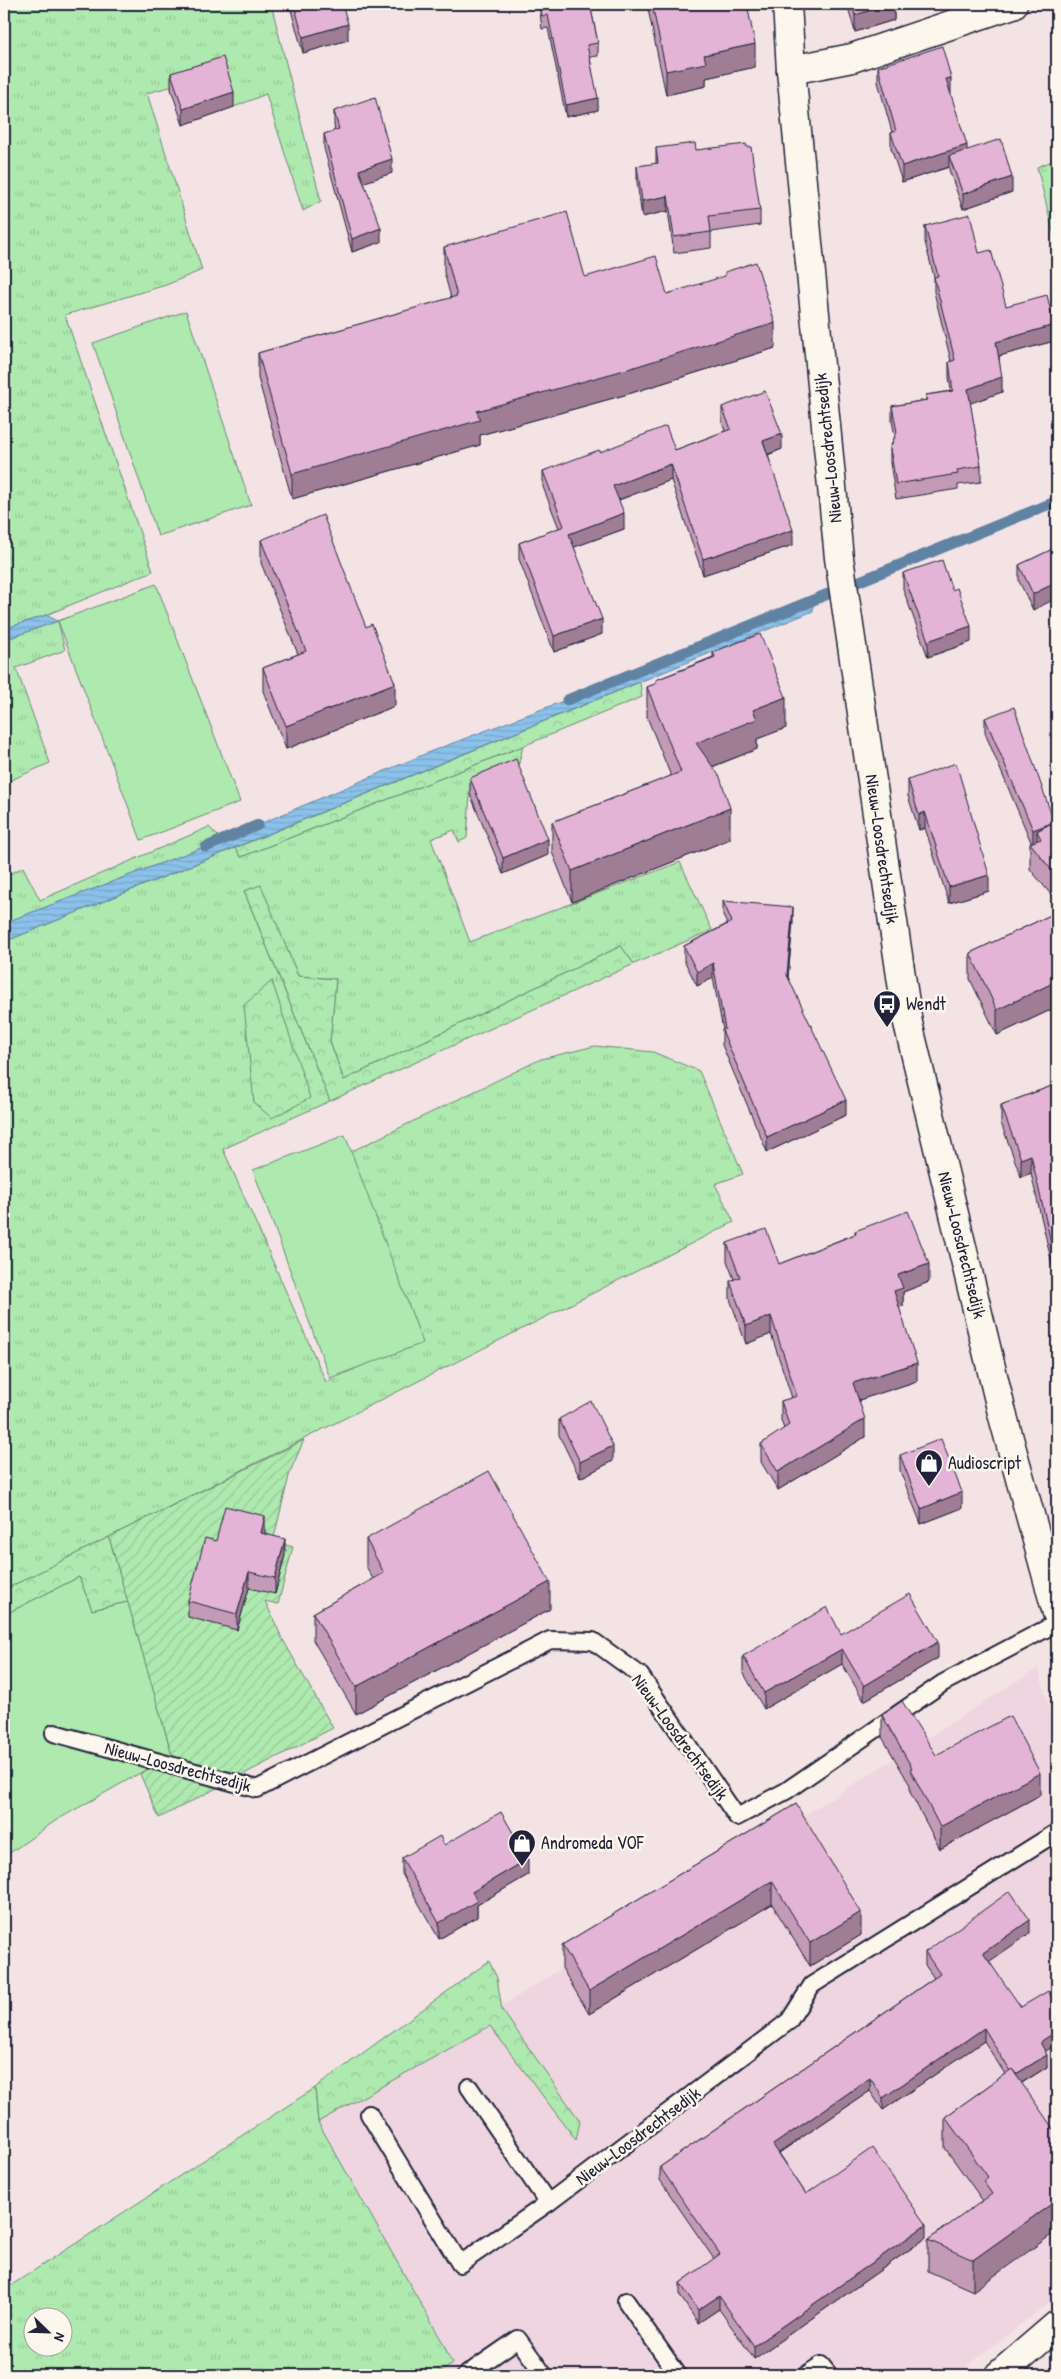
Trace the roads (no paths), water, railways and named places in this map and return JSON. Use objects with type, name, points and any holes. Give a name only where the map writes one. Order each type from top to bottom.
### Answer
[{"type":"street","name":"Nieuw-Loosdrechtsedijk","points":[[787,4],[791,70],[839,558],[908,1023],[1002,1413],[1057,1613]]},
{"type":"street","points":[[791,70],[852,58],[1013,4]]},
{"type":"street","points":[[999,2375],[1057,2325]]},
{"type":"lane","name":"Nieuw-Loosdrechtsedijk","points":[[54,1733],[257,1789],[550,1640],[593,1641],[640,1674],[737,1817],[786,1791],[944,1683],[1057,1623]]},
{"type":"lane","name":"Nieuw-Loosdrechtsedijk","points":[[369,2114],[460,2264],[548,2203],[789,2021],[812,1985],[1057,1832]]},
{"type":"lane","points":[[469,2087],[548,2203]]},
{"type":"lane","points":[[626,2300],[678,2375]]},
{"type":"lane","points":[[466,2375],[518,2339],[544,2375]]},
{"type":"lane","points":[[806,2375],[825,2370]]},
{"type":"water","points":[[813,606],[813,611],[4,942],[4,923],[222,840],[432,751]]},
{"type":"water","points":[[46,615],[58,621],[4,640],[4,629]]},
{"type":"waterway","points":[[567,700],[1057,501]]},
{"type":"waterway","points":[[206,847],[258,825]]},
{"type":"place","name":"Wendt","points":[[887,1028]]},
{"type":"place","name":"Audioscript","points":[[929,1487]]},
{"type":"place","name":"Andromeda VOF","points":[[522,1867]]}]
